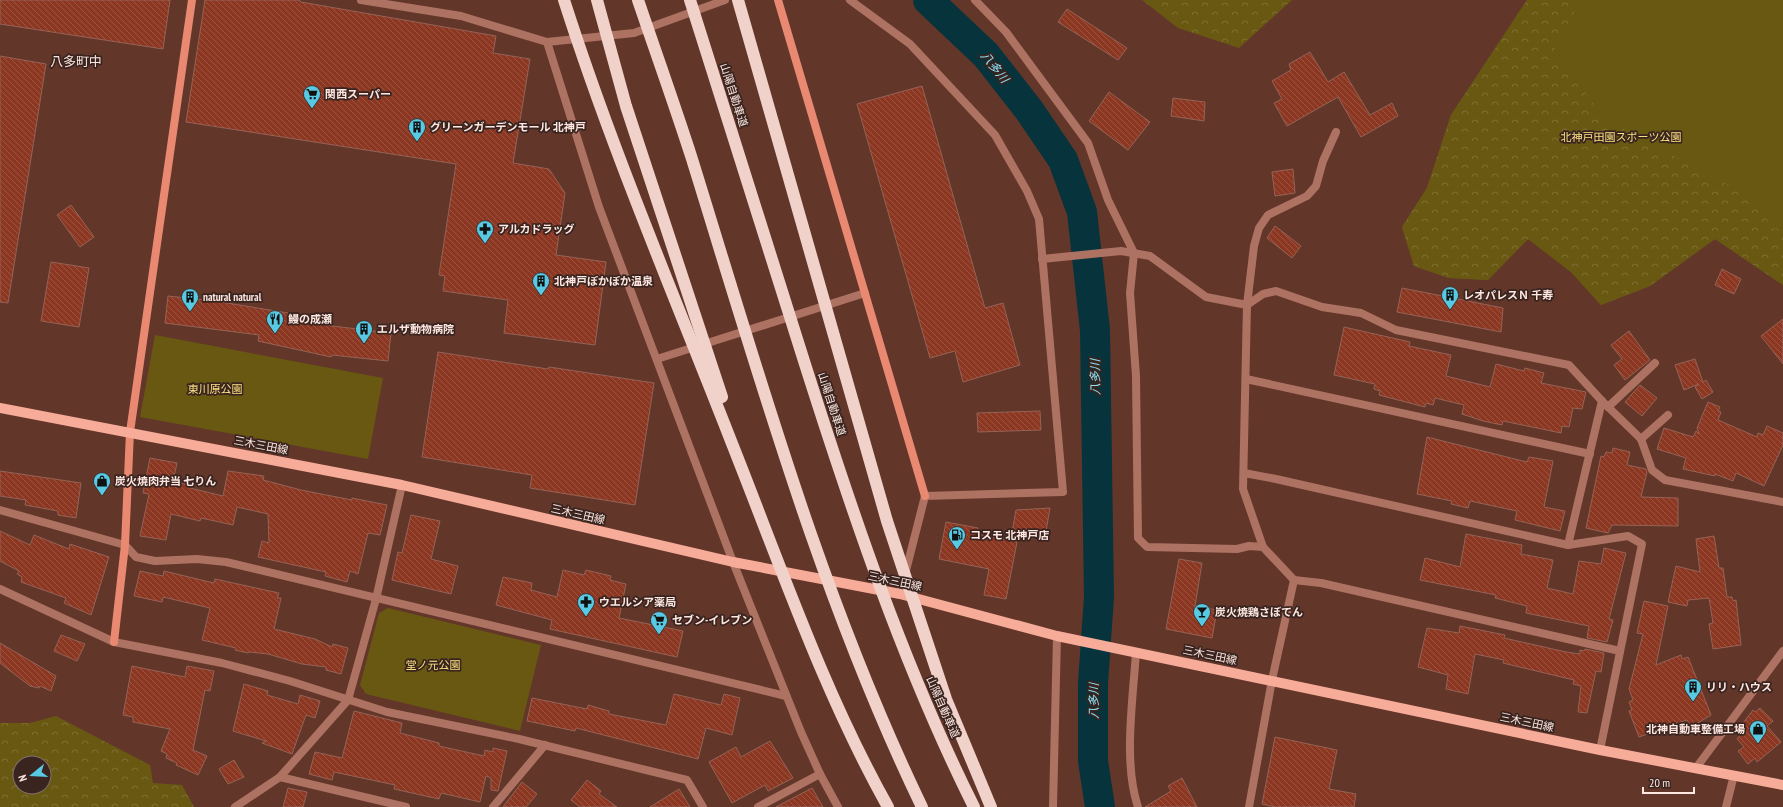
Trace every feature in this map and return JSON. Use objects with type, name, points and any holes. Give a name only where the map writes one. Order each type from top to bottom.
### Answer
[{"type":"highway","points":[[564,0],[602,112],[800,619],[840,711],[888,807]]},
{"type":"highway","points":[[597,0],[626,106],[761,516]]},
{"type":"highway","points":[[638,0],[691,156],[767,403],[802,509],[841,616],[922,807]]},
{"type":"highway","name":"山陽自動車道","points":[[690,0],[830,442],[873,568],[921,689],[974,807]]},
{"type":"highway","points":[[738,0],[887,521],[946,699],[991,807]]},
{"type":"main road","name":"三木三田線","points":[[0,408],[402,485],[733,562],[900,594],[1061,637],[1272,680],[1600,750],[1783,785]]},
{"type":"street","points":[[114,642],[125,545],[130,432],[192,0]]},
{"type":"street","points":[[361,0],[461,16],[547,42],[634,33],[725,0]]},
{"type":"street","points":[[778,0],[925,496],[900,594]]},
{"type":"street","points":[[850,0],[910,44],[995,135],[1027,192],[1040,219],[1042,259],[1062,492],[925,496]]},
{"type":"street","points":[[975,0],[1006,32],[1088,143],[1108,200],[1134,253],[1130,293],[1136,376],[1138,538],[1148,547],[1263,547]]},
{"type":"street","points":[[547,42],[599,207],[733,562],[786,696],[820,774],[838,807]]},
{"type":"street","points":[[1336,132],[1323,161],[1316,186],[1307,196],[1268,215],[1259,228],[1254,246],[1247,305],[1243,489],[1263,547],[1294,580],[1321,583],[1620,651]]},
{"type":"street","points":[[1042,259],[1121,251],[1150,256],[1206,298],[1247,305],[1263,294],[1276,291],[1322,307],[1361,313],[1396,330],[1569,365],[1605,404],[1641,439],[1652,470],[1665,480],[1783,502]]},
{"type":"street","points":[[657,359],[865,294]]},
{"type":"street","points":[[1568,545],[1590,454],[1605,404],[1655,363]]},
{"type":"street","points":[[1246,379],[1590,454]]},
{"type":"street","points":[[1641,439],[1668,415]]},
{"type":"street","points":[[1244,474],[1276,478],[1568,545],[1628,536],[1642,544],[1600,750]]},
{"type":"street","points":[[235,807],[280,777],[348,700],[376,599],[402,485]]},
{"type":"street","points":[[0,510],[125,545],[136,557],[155,561],[197,559],[226,562],[786,696]]},
{"type":"street","points":[[1249,807],[1272,680],[1294,580]]},
{"type":"street","points":[[0,589],[114,642],[222,663],[290,681],[386,712],[545,745],[686,780],[703,807]]},
{"type":"street","points":[[1053,807],[1061,637]]},
{"type":"street","points":[[1132,651],[1130,761],[1133,794],[1138,807]]},
{"type":"street","points":[[1696,768],[1783,651]]},
{"type":"street","points":[[493,807],[545,745]]},
{"type":"street","points":[[758,807],[820,774]]},
{"type":"street","points":[[1726,807],[1734,775]]},
{"type":"street","points":[[280,777],[406,807]]},
{"type":"green space","points":[[1142,0],[1292,0],[1239,48],[1178,28]]},
{"type":"green space","name":"北神戸田園スポーツ公園","points":[[1527,0],[1783,0],[1783,285],[1715,239],[1650,286],[1601,305],[1571,272],[1528,239],[1488,280],[1449,278],[1414,266],[1402,227],[1427,188],[1451,115]]},
{"type":"green space","name":"北神戸田園スポーツ公園","points":[[1527,0],[1581,0],[1554,50],[1605,119],[1758,201],[1771,228],[1783,229],[1783,285],[1715,239],[1650,286],[1601,305],[1571,272],[1528,239],[1488,280],[1449,278],[1414,266],[1402,227],[1427,188],[1451,115]]},
{"type":"green space","name":"東川原公園","points":[[155,335],[383,378],[368,459],[140,417]]},
{"type":"green space","name":"堂ノ元公園","points":[[388,608],[541,645],[520,731],[366,694],[360,685],[379,613]]},
{"type":"green space","points":[[56,716],[150,765],[153,783],[182,785],[194,807],[0,807],[0,723],[30,723]]},
{"type":"building","points":[[0,0],[170,0],[163,49],[0,24]]},
{"type":"building","name":"グリーンガーデンモール 北神戸","points":[[205,0],[299,0],[301,2],[496,36],[493,53],[530,59],[513,163],[549,169],[565,193],[556,255],[606,262],[595,345],[504,333],[508,300],[443,291],[445,276],[439,275],[456,164],[186,122]]},
{"type":"building","points":[[1067,9],[1127,48],[1118,60],[1058,22]]},
{"type":"building","points":[[1310,52],[1328,82],[1344,72],[1370,115],[1392,103],[1398,116],[1361,137],[1338,97],[1287,126],[1274,103],[1282,99],[1272,81],[1291,70],[1289,64]]},
{"type":"building","points":[[0,56],[46,64],[8,303],[0,302]]},
{"type":"building","points":[[922,86],[985,308],[1003,303],[1020,365],[963,382],[955,351],[930,358],[857,104]]},
{"type":"building","points":[[1109,92],[1150,122],[1128,150],[1089,121]]},
{"type":"building","points":[[1173,98],[1205,102],[1204,121],[1171,116]]},
{"type":"building","points":[[1293,169],[1295,193],[1275,196],[1272,172]]},
{"type":"building","points":[[71,205],[94,237],[80,247],[57,215]]},
{"type":"building","points":[[1275,226],[1301,246],[1292,258],[1267,238]]},
{"type":"building","points":[[51,262],[89,268],[79,327],[41,321]]},
{"type":"building","points":[[1722,269],[1741,279],[1734,294],[1715,285]]},
{"type":"building","name":"レオパレスＮ 千寿","points":[[1402,288],[1503,308],[1501,332],[1397,312]]},
{"type":"building","points":[[168,296],[215,301],[294,314],[294,317],[320,321],[324,325],[391,333],[388,361],[332,355],[331,357],[258,341],[259,335],[165,323]]},
{"type":"building","points":[[1783,319],[1783,364],[1761,336]]},
{"type":"building","points":[[1344,327],[1410,342],[1409,346],[1451,355],[1446,376],[1490,387],[1496,364],[1524,371],[1525,368],[1544,373],[1541,383],[1586,392],[1582,409],[1573,408],[1569,427],[1562,426],[1561,433],[1503,421],[1502,425],[1483,421],[1462,414],[1464,405],[1435,398],[1433,405],[1426,403],[1425,407],[1379,395],[1380,391],[1374,389],[1375,384],[1334,375]]},
{"type":"building","points":[[1629,331],[1650,360],[1625,380],[1614,365],[1622,359],[1611,345]]},
{"type":"building","points":[[438,352],[548,369],[549,367],[654,383],[635,505],[530,488],[532,475],[422,457]]},
{"type":"building","points":[[1695,359],[1703,382],[1706,380],[1713,392],[1702,399],[1695,387],[1699,384],[1684,390],[1675,365]]},
{"type":"building","points":[[1640,385],[1657,398],[1642,416],[1625,402]]},
{"type":"building","points":[[1708,402],[1720,407],[1718,411],[1721,412],[1718,420],[1757,437],[1758,433],[1763,435],[1767,426],[1783,433],[1783,445],[1764,486],[1736,473],[1733,481],[1715,474],[1715,476],[1683,469],[1686,458],[1657,449],[1664,428],[1693,437],[1696,431],[1699,434],[1697,428]]},
{"type":"building","points":[[1040,411],[1041,430],[978,432],[977,413]]},
{"type":"building","points":[[1427,437],[1527,462],[1529,457],[1553,461],[1544,507],[1565,511],[1560,531],[1515,520],[1517,511],[1470,501],[1468,508],[1451,504],[1452,501],[1417,494]]},
{"type":"building","points":[[1613,448],[1630,452],[1627,465],[1646,469],[1647,472],[1641,497],[1678,498],[1678,526],[1612,525],[1608,533],[1586,528],[1601,456],[1604,457],[1606,452],[1612,453]]},
{"type":"building","points":[[150,458],[177,463],[173,481],[190,485],[190,488],[223,496],[228,471],[264,476],[263,480],[301,490],[387,505],[380,535],[368,533],[358,574],[350,571],[347,582],[325,576],[326,572],[258,557],[262,541],[269,543],[268,514],[237,507],[233,525],[201,518],[200,521],[171,514],[166,540],[140,536],[149,494],[143,493]]},
{"type":"building","points":[[0,471],[81,483],[76,518],[58,515],[58,511],[25,505],[26,500],[0,496]]},
{"type":"building","points":[[1050,508],[1045,537],[1012,532],[1016,510]]},
{"type":"building","points":[[411,515],[440,521],[431,559],[458,566],[451,594],[392,580],[398,552],[402,553]]},
{"type":"building","points":[[946,522],[978,528],[977,534],[1017,542],[1006,599],[984,595],[989,569],[939,559]]},
{"type":"building","points":[[0,531],[30,545],[34,535],[69,549],[70,544],[109,557],[91,615],[64,603],[66,598],[21,582],[22,577],[17,574],[19,571],[0,561]]},
{"type":"building","points":[[1466,534],[1522,545],[1521,554],[1553,560],[1547,588],[1573,594],[1579,561],[1601,564],[1604,548],[1626,553],[1609,619],[1613,620],[1607,642],[1587,638],[1589,626],[1526,613],[1527,606],[1495,598],[1496,595],[1420,580],[1425,558],[1460,567]]},
{"type":"building","points":[[1714,536],[1719,568],[1723,568],[1727,597],[1732,597],[1733,601],[1736,600],[1741,645],[1713,649],[1709,624],[1713,623],[1709,598],[1688,600],[1687,606],[1668,602],[1676,566],[1700,572],[1696,539]]},
{"type":"building","points":[[1179,559],[1202,563],[1195,606],[1217,610],[1212,638],[1166,629]]},
{"type":"building","points":[[563,570],[584,575],[586,570],[611,576],[610,580],[626,584],[619,618],[683,631],[677,657],[550,629],[552,620],[496,605],[503,577],[532,583],[531,590],[557,597]]},
{"type":"building","points":[[140,571],[163,576],[164,571],[214,583],[215,579],[279,593],[277,598],[281,598],[274,629],[315,639],[332,647],[333,644],[348,648],[341,674],[326,670],[326,667],[302,664],[268,654],[248,653],[235,650],[236,648],[202,640],[210,608],[163,597],[162,602],[134,596]]},
{"type":"building","points":[[1644,601],[1668,606],[1656,665],[1681,655],[1682,659],[1688,657],[1711,715],[1691,727],[1687,720],[1639,737],[1629,711],[1632,710],[1629,702],[1633,700],[1629,689],[1643,634],[1637,633]]},
{"type":"building","points":[[1460,626],[1505,635],[1504,638],[1566,652],[1580,654],[1580,650],[1584,651],[1585,649],[1604,653],[1601,672],[1596,671],[1587,713],[1578,712],[1581,686],[1573,684],[1574,680],[1503,663],[1504,660],[1475,654],[1468,694],[1446,689],[1448,675],[1418,667],[1427,628],[1459,633]]},
{"type":"building","points":[[61,635],[85,644],[77,661],[54,651]]},
{"type":"building","points":[[0,643],[56,676],[51,691],[40,686],[39,688],[30,686],[0,663]]},
{"type":"building","points":[[132,666],[185,677],[187,666],[214,671],[210,691],[205,690],[193,750],[207,756],[198,775],[176,765],[177,763],[166,758],[167,754],[161,751],[170,729],[133,722],[133,717],[123,715]]},
{"type":"building","points":[[244,684],[268,691],[267,695],[298,704],[300,695],[320,701],[315,718],[306,715],[292,754],[262,743],[266,741],[233,731]]},
{"type":"building","points":[[674,694],[721,705],[724,694],[740,698],[732,735],[706,728],[698,759],[576,728],[575,731],[527,721],[532,698],[587,709],[588,705],[609,711],[609,714],[666,725]]},
{"type":"building","points":[[1760,708],[1773,721],[1767,726],[1781,742],[1757,762],[1755,758],[1748,764],[1738,751],[1744,747],[1737,739],[1743,732],[1740,727],[1753,710],[1755,712]]},
{"type":"building","points":[[354,711],[402,723],[400,733],[439,743],[439,746],[484,756],[485,750],[493,752],[493,748],[507,751],[498,791],[491,790],[491,778],[486,776],[480,802],[441,793],[439,799],[394,789],[395,785],[334,772],[332,780],[309,774],[315,752],[342,758]]},
{"type":"building","points":[[1275,737],[1337,750],[1329,789],[1356,794],[1354,807],[1275,807],[1262,804]]},
{"type":"building","points":[[770,741],[793,778],[768,791],[765,785],[732,803],[709,762],[736,747],[741,757]]},
{"type":"building","points":[[234,760],[244,777],[228,784],[219,769]]},
{"type":"building","points":[[1182,778],[1197,807],[1145,807],[1171,791],[1168,786]]},
{"type":"building","points":[[587,780],[601,791],[599,794],[617,807],[580,807],[571,800]]},
{"type":"building","points":[[522,782],[537,794],[526,807],[503,807]]},
{"type":"building","points":[[288,788],[307,792],[303,807],[283,807]]},
{"type":"building","points":[[812,788],[823,807],[776,807]]},
{"type":"building","points":[[679,789],[690,807],[650,807]]},
{"type":"waterway","name":"八多川","points":[[928,0],[986,55],[1029,110],[1063,160],[1082,212],[1095,330],[1099,597],[1093,683],[1093,761],[1100,807]]},
{"type":"place","name":"関西スーパー","points":[[312,109]]},
{"type":"place","name":"グリーンガーデンモール 北神戸","points":[[417,142]]},
{"type":"place","name":"アルカドラッグ","points":[[485,244]]},
{"type":"place","name":"北神戸ぽかぽか温泉","points":[[541,296]]},
{"type":"place","name":"レオパレスＮ 千寿","points":[[1450,310]]},
{"type":"place","name":"natural natural","points":[[190,312]]},
{"type":"place","name":"鰻の成瀬","points":[[275,334]]},
{"type":"place","name":"エルザ動物病院","points":[[364,344]]},
{"type":"place","name":"炭火焼肉弁当 七りん","points":[[102,496]]},
{"type":"place","name":"コスモ 北神戸店","points":[[957,550]]},
{"type":"place","name":"ウエルシア薬局","points":[[586,617]]},
{"type":"place","name":"炭火焼鶏さぼてん","points":[[1202,627]]},
{"type":"place","name":"セブン-イレブン","points":[[659,635]]},
{"type":"place","name":"リリ・ハウス","points":[[1693,702]]},
{"type":"place","name":"北神自動車整備工場","points":[[1758,744]]},
{"type":"district","name":"八多町中","points":[[76,61]]}]
